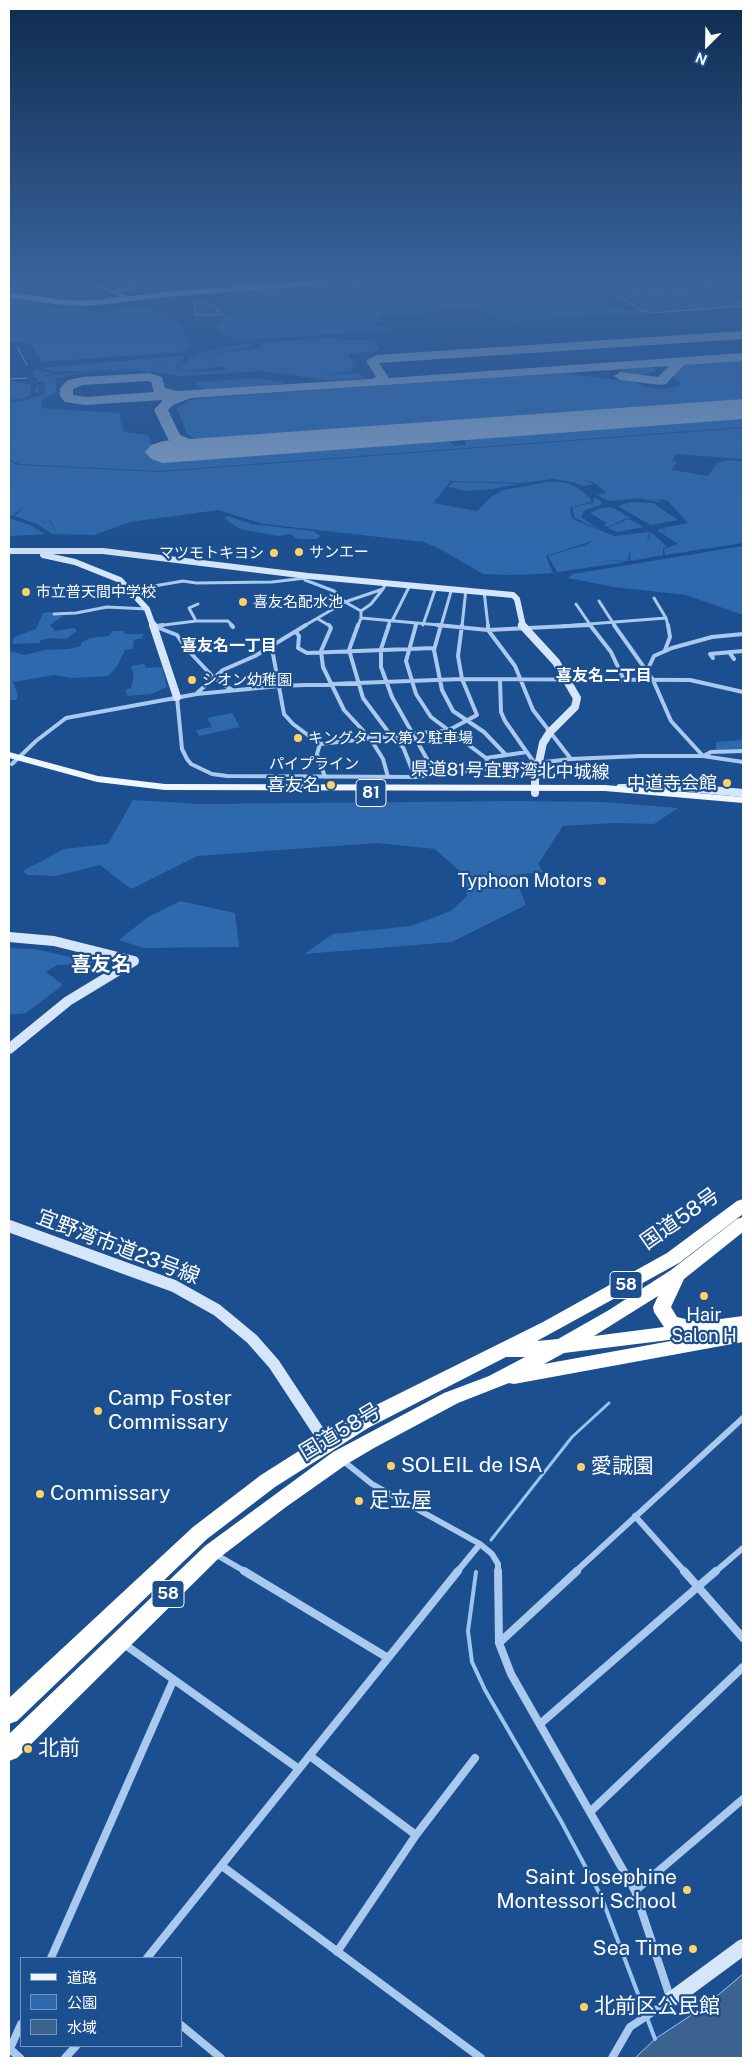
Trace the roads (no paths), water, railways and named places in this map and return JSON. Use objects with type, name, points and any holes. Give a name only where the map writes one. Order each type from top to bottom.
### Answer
[{"type":"highway","name":"国道58号","points":[[9,1750],[212,1552],[333,1450],[361,1422],[579,1311],[673,1258],[743,1205]]},
{"type":"highway","name":"国道58号","points":[[9,1713],[200,1533],[268,1481],[451,1398],[496,1381],[573,1343],[676,1275],[743,1223]]},
{"type":"highway","name":"58","points":[[676,1275],[662,1307],[665,1316],[680,1326],[722,1326],[743,1333]]},
{"type":"highway","points":[[579,1311],[574,1320],[573,1343],[589,1349],[604,1351],[661,1350]]},
{"type":"highway","name":"58","points":[[501,1352],[722,1326]]},
{"type":"highway","name":"58","points":[[496,1381],[743,1333]]},
{"type":"main road","name":"県道81号宜野湾北中城線","points":[[12,760],[97,779],[165,787],[381,782],[743,800]]},
{"type":"main road","name":"県道81号宜野湾北中城線","points":[[12,760],[74,781],[167,792],[605,788],[683,797],[743,807]]},
{"type":"street","points":[[9,551],[103,551],[306,578],[385,586],[410,585],[466,589],[516,597],[523,628],[546,649],[576,693],[577,703],[550,732],[543,743],[534,790]]},
{"type":"street","name":"パイプライン","points":[[23,551],[75,562],[120,580],[132,590],[147,609],[177,697],[182,749],[191,764],[212,774],[227,776],[325,777],[381,782],[388,777],[416,778],[489,771],[570,760],[703,756],[743,762]]},
{"type":"street","points":[[132,590],[183,581],[221,583],[306,578],[334,591],[346,602],[361,611]]},
{"type":"street","points":[[410,585],[391,621],[380,649],[381,667],[386,682],[436,775]]},
{"type":"street","points":[[197,694],[223,670],[269,648],[346,602],[385,586]]},
{"type":"street","points":[[361,611],[371,604],[385,586]]},
{"type":"street","points":[[423,624],[436,587]]},
{"type":"street","points":[[452,588],[434,648],[444,697],[453,711],[484,732],[506,755]]},
{"type":"street","points":[[269,648],[273,654],[284,714],[320,744],[449,730],[478,715],[462,679],[458,656],[466,589]]},
{"type":"street","points":[[484,591],[488,630],[516,666],[533,710],[570,760]]},
{"type":"street","points":[[654,598],[666,618],[670,637],[665,650]]},
{"type":"street","points":[[599,601],[653,680],[670,721],[703,756],[711,752],[743,750]]},
{"type":"street","points":[[196,621],[189,608],[198,604]]},
{"type":"street","points":[[576,604],[588,625],[611,652],[624,680]]},
{"type":"street","points":[[54,614],[76,613],[107,607],[147,609]]},
{"type":"street","points":[[361,611],[361,618],[349,650],[358,683],[363,698],[392,737],[403,746],[416,778]]},
{"type":"street","points":[[361,618],[440,627],[488,630],[613,624],[666,618]]},
{"type":"street","points":[[318,619],[330,624],[331,628],[322,651],[323,667],[333,684],[344,710],[370,738],[383,759],[388,777]]},
{"type":"street","points":[[153,626],[196,621],[228,621],[233,627]]},
{"type":"street","points":[[416,624],[406,661],[416,694],[431,717],[486,758],[489,771]]},
{"type":"street","points":[[153,626],[177,635],[185,647],[214,678],[232,690]]},
{"type":"street","points":[[296,632],[299,636],[298,648],[307,652],[434,648]]},
{"type":"street","points":[[647,671],[654,656],[665,650],[712,637],[743,634]]},
{"type":"street","points":[[713,658],[710,654],[743,651]]},
{"type":"street","points":[[729,652],[734,658]]},
{"type":"street","points":[[12,760],[66,718],[84,713],[177,697],[232,690],[279,686],[462,679],[696,681],[743,692]]},
{"type":"street","points":[[500,680],[501,712],[505,721],[533,761],[538,764]]},
{"type":"street","points":[[320,744],[317,754],[325,777]]},
{"type":"street","points":[[486,758],[527,752]]},
{"type":"street","points":[[605,788],[701,789],[743,793]]},
{"type":"street","points":[[683,797],[690,790],[701,789]]},
{"type":"street","points":[[9,937],[54,941],[134,961],[68,1001],[9,1049]]},
{"type":"street","name":"宜野湾市道23号線","points":[[9,1226],[174,1286],[217,1310],[252,1339],[274,1364],[333,1450]]},
{"type":"street","points":[[499,1643],[743,1418]]},
{"type":"street","points":[[333,1450],[372,1484],[480,1544],[492,1554],[498,1564],[499,1643],[511,1674],[635,1891],[667,2003]]},
{"type":"street","points":[[635,1516],[700,1587],[743,1638]]},
{"type":"street","points":[[148,1957],[480,1544]]},
{"type":"street","points":[[540,1724],[743,1548]]},
{"type":"street","points":[[212,1552],[388,1658]]},
{"type":"street","points":[[120,1641],[173,1681],[299,1769]]},
{"type":"street","points":[[590,1812],[743,1667]]},
{"type":"street","points":[[52,1957],[173,1681]]},
{"type":"street","points":[[310,1756],[416,1835]]},
{"type":"street","points":[[337,1952],[416,1835],[475,1758]]},
{"type":"street","points":[[635,1891],[743,1799]]},
{"type":"street","points":[[222,1866],[481,2058]]},
{"type":"street","points":[[612,2058],[630,2027],[667,2003],[743,1947]]},
{"type":"street","points":[[20,2026],[9,2050],[20,2058]]},
{"type":"street","points":[[182,2026],[221,2058]]},
{"type":"street","points":[[65,2058],[75,2047]]},
{"type":"water","points":[[743,1974],[743,2058],[635,2058],[655,2039],[705,2006]]},
{"type":"waterway","points":[[9,379],[26,378]]},
{"type":"waterway","points":[[491,1540],[572,1437],[609,1403]]},
{"type":"waterway","points":[[476,1572],[468,1631],[472,1662],[485,1690],[561,1821],[601,1896],[655,2039]]},
{"type":"place","name":"サンエー","points":[[299,552]]},
{"type":"place","name":"マツモトキヨシ","points":[[274,553]]},
{"type":"place","name":"市立普天間中学校","points":[[26,592]]},
{"type":"place","name":"喜友名配水池","points":[[243,602]]},
{"type":"place","name":"シオン幼稚園","points":[[192,680]]},
{"type":"place","name":"キングタコス第２駐車場","points":[[298,738]]},
{"type":"place","name":"中道寺会館","points":[[727,783]]},
{"type":"place","name":"喜友名","points":[[331,785]]},
{"type":"place","name":"Typhoon Motors","points":[[602,881]]},
{"type":"place","name":"Hair Salon H","points":[[704,1296]]},
{"type":"place","name":"Camp Foster Commissary","points":[[98,1411]]},
{"type":"place","name":"SOLEIL de ISA","points":[[391,1466]]},
{"type":"place","name":"愛誠園","points":[[581,1467]]},
{"type":"place","name":"Commissary","points":[[40,1494]]},
{"type":"place","name":"足立屋","points":[[359,1501]]},
{"type":"place","name":"北前","points":[[28,1749]]},
{"type":"place","name":"Saint Josephine Montessori School","points":[[687,1890]]},
{"type":"place","name":"Sea Time","points":[[693,1949]]},
{"type":"place","name":"北前区公民館","points":[[584,2007]]},
{"type":"district","name":"喜友名一丁目","points":[[229,646]]},
{"type":"district","name":"喜友名二丁目","points":[[604,676]]},
{"type":"district","name":"喜友名","points":[[101,965]]}]
